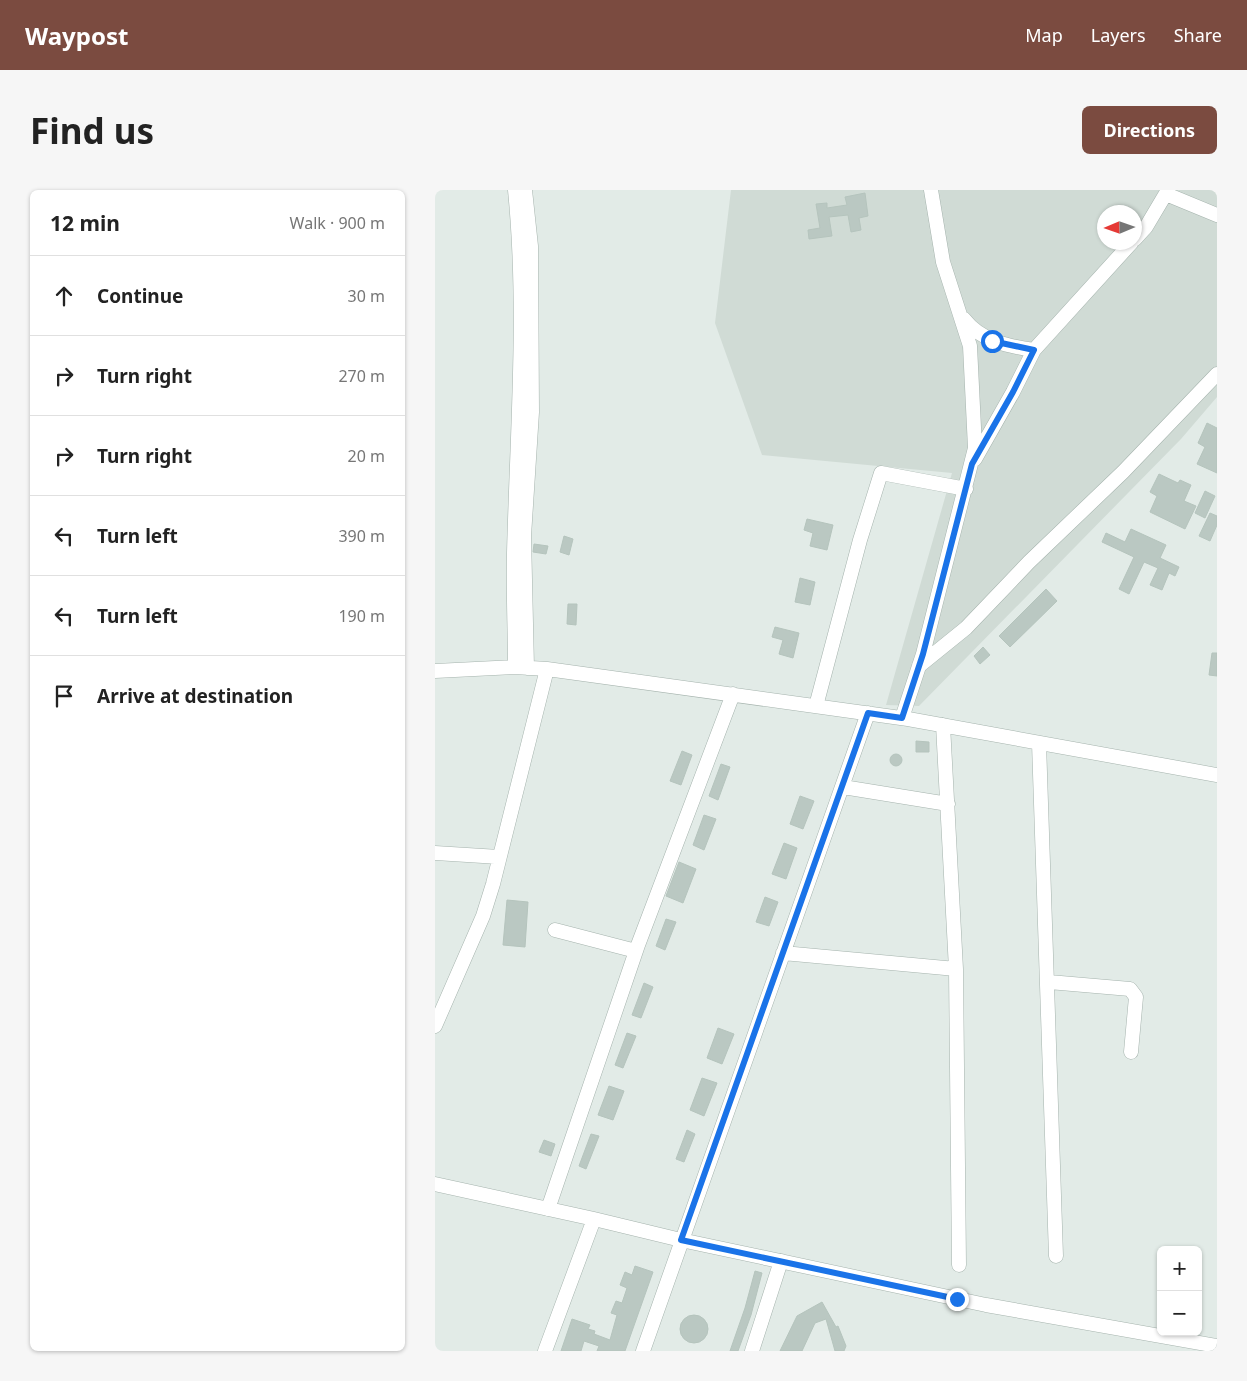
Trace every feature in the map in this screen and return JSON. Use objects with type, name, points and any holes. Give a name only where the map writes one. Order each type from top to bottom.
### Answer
[{"type":"street","points":[[515,190],[520,233],[521,404],[514,556],[521,667]]},
{"type":"street","points":[[521,667],[524,536],[532,412],[531,246],[525,190]]},
{"type":"street","points":[[902,718],[919,666],[975,448],[970,355],[962,317],[943,262],[931,190]]},
{"type":"street","points":[[1142,232],[1167,192],[1217,215]]},
{"type":"street","points":[[972,464],[1013,392],[1034,350],[1125,250]]},
{"type":"street","points":[[962,317],[972,330],[992,341],[1034,350]]},
{"type":"street","points":[[919,666],[965,628],[1029,562],[1123,472],[1217,374]]},
{"type":"street","points":[[816,706],[857,549],[881,473],[965,489]]},
{"type":"street","points":[[435,671],[521,667],[547,669],[902,718],[1217,775]]},
{"type":"street","points":[[435,1026],[483,916],[547,669]]},
{"type":"street","points":[[548,1208],[636,951],[733,694]]},
{"type":"street","points":[[643,1351],[868,713]]},
{"type":"street","points":[[943,725],[956,970],[959,1265]]},
{"type":"street","points":[[1039,743],[1049,982],[1056,1256]]},
{"type":"street","points":[[843,787],[948,804]]},
{"type":"street","points":[[435,853],[499,857]]},
{"type":"street","points":[[555,930],[636,951]]},
{"type":"street","points":[[783,953],[956,970]]},
{"type":"street","points":[[1049,982],[1130,989],[1136,997],[1131,1052]]},
{"type":"street","points":[[435,1184],[548,1208],[681,1240],[986,1305],[1217,1346]]},
{"type":"street","points":[[545,1351],[594,1219]]},
{"type":"street","points":[[752,1351],[781,1261]]},
{"type":"shaded area","points":[[731,190],[1217,190],[1217,397],[1181,439],[919,706],[886,705],[952,473],[762,455],[715,323]]},
{"type":"building","points":[[865,193],[868,216],[859,218],[861,230],[851,232],[848,215],[829,217],[832,236],[809,239],[808,230],[820,228],[816,204],[827,203],[827,208],[847,205],[845,197]]},
{"type":"building","points":[[1207,423],[1217,428],[1217,473],[1197,464],[1205,447],[1198,443]]},
{"type":"building","points":[[1159,474],[1178,483],[1180,480],[1191,485],[1184,501],[1196,506],[1185,529],[1150,512],[1157,496],[1150,492]]},
{"type":"building","points":[[1205,491],[1215,496],[1205,518],[1195,513]]},
{"type":"building","points":[[1210,513],[1217,516],[1217,525],[1210,541],[1199,536]]},
{"type":"building","points":[[807,519],[833,525],[827,550],[810,546],[813,533],[804,530]]},
{"type":"building","points":[[1131,529],[1166,545],[1160,558],[1179,567],[1175,576],[1169,573],[1162,590],[1150,585],[1158,568],[1144,562],[1129,594],[1119,589],[1134,557],[1102,542],[1106,533],[1125,542]]},
{"type":"building","points":[[564,536],[573,539],[569,555],[560,552]]},
{"type":"building","points":[[534,544],[548,546],[546,554],[533,552]]},
{"type":"building","points":[[800,578],[815,582],[810,605],[795,602]]},
{"type":"building","points":[[1046,589],[1057,601],[1010,647],[999,636]]},
{"type":"building","points":[[568,604],[577,604],[576,625],[567,624]]},
{"type":"building","points":[[775,627],[799,633],[793,658],[779,654],[783,640],[772,637]]},
{"type":"building","points":[[983,647],[990,655],[980,664],[974,656]]},
{"type":"building","points":[[1212,653],[1217,653],[1217,676],[1209,675]]},
{"type":"building","points":[[916,741],[929,742],[929,752],[916,752]]},
{"type":"building","points":[[682,751],[692,755],[681,785],[670,781]]},
{"type":"building","points":[[894,754],[898,754],[902,760],[898,766],[894,766],[890,762],[890,758]]},
{"type":"building","points":[[721,764],[730,767],[718,800],[709,796]]},
{"type":"building","points":[[800,796],[814,801],[803,829],[790,824]]},
{"type":"building","points":[[704,815],[716,819],[704,850],[693,845]]},
{"type":"building","points":[[784,843],[797,848],[786,879],[772,874]]},
{"type":"building","points":[[679,862],[696,869],[683,903],[666,896]]},
{"type":"building","points":[[765,897],[778,902],[769,926],[756,922]]},
{"type":"building","points":[[507,900],[528,902],[525,947],[503,945]]},
{"type":"building","points":[[666,919],[676,922],[665,950],[656,946]]},
{"type":"building","points":[[644,983],[653,987],[641,1018],[632,1015]]},
{"type":"building","points":[[718,1028],[734,1034],[722,1064],[707,1058]]},
{"type":"building","points":[[627,1033],[636,1036],[623,1068],[615,1065]]},
{"type":"building","points":[[702,1078],[717,1083],[704,1116],[690,1110]]},
{"type":"building","points":[[609,1086],[624,1091],[613,1120],[598,1115]]},
{"type":"building","points":[[687,1130],[695,1134],[684,1162],[676,1159]]},
{"type":"building","points":[[591,1134],[599,1136],[586,1169],[579,1166]]},
{"type":"building","points":[[544,1140],[555,1144],[551,1156],[539,1152]]},
{"type":"building","points":[[635,1266],[653,1272],[625,1351],[597,1351],[599,1346],[584,1341],[581,1351],[561,1351],[572,1319],[590,1325],[588,1329],[595,1331],[594,1334],[610,1340],[617,1315],[611,1313],[616,1301],[622,1303],[627,1288],[620,1285],[625,1272],[632,1275]]},
{"type":"building","points":[[755,1271],[762,1273],[751,1315],[738,1351],[730,1351],[745,1308]]},
{"type":"building","points":[[822,1302],[836,1327],[838,1326],[846,1346],[844,1351],[835,1351],[826,1319],[815,1323],[802,1351],[780,1351],[797,1316]]},
{"type":"building","points":[[694,1315],[704,1319],[708,1329],[704,1339],[694,1343],[684,1339],[680,1329],[684,1319]]},
{"type":"route","points":[[957,1299],[681,1240],[868,713],[902,718],[923,654],[932,611],[972,464],[987,440],[1034,350],[992,341]]}]
